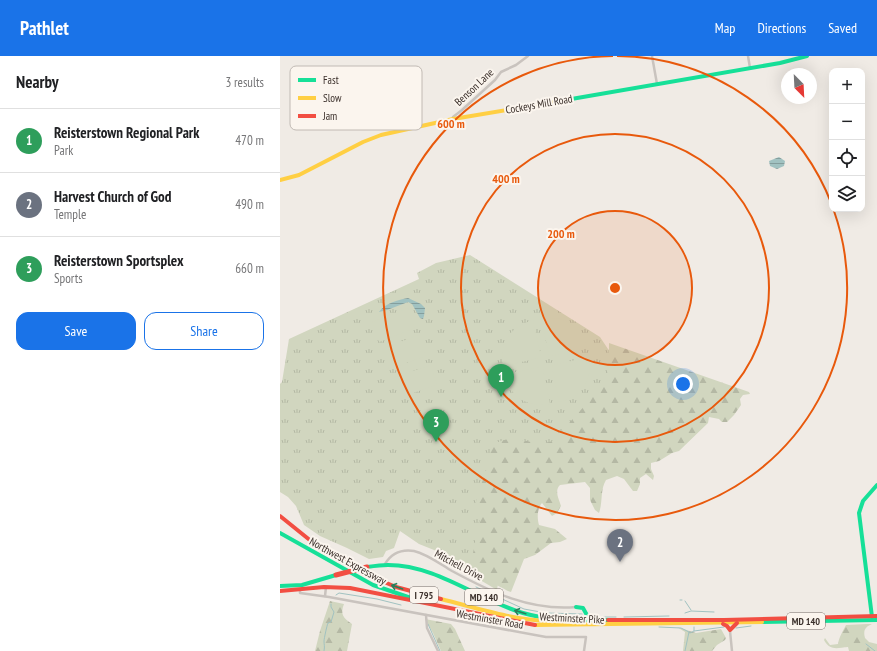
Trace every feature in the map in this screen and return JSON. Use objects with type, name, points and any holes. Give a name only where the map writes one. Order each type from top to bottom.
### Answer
[{"type":"main road","name":"Cockeys Mill Road","points":[[422,126],[453,119],[780,63],[807,56]]},
{"type":"main road","name":"Cockeys Mill Road","points":[[280,180],[299,175],[369,139],[407,130]]},
{"type":"main road","points":[[874,618],[859,513],[861,503],[877,485]]},
{"type":"main road","name":"Northwest Expressway","points":[[280,516],[304,537],[363,572],[396,586],[442,600],[520,619],[541,621],[586,620]]},
{"type":"main road","name":"Northwest Expressway","points":[[280,533],[352,574],[385,590],[410,598],[474,613]]},
{"type":"main road","name":"Westminster Pike","points":[[280,586],[287,587],[315,582],[385,564],[417,568],[524,614],[550,618],[586,620],[667,620],[874,618]]},
{"type":"main road","points":[[300,591],[301,587],[315,582],[324,584],[326,587],[329,581],[338,576]]},
{"type":"main road","name":"Westminster Pike","points":[[280,591],[300,591],[326,587],[350,588],[541,626],[721,623],[874,618]]},
{"type":"main road","points":[[576,607],[583,608],[588,617],[600,620]]},
{"type":"main road","points":[[721,623],[727,626],[730,630],[733,626],[740,622]]},
{"type":"street","name":"Benson Lane","points":[[453,119],[453,117],[496,80],[501,72],[516,65],[528,56]]},
{"type":"street","points":[[652,56],[657,84]]},
{"type":"street","points":[[748,56],[750,68]]},
{"type":"street","name":"Mitchell Drive","points":[[385,564],[392,555],[399,552],[419,552],[480,585],[511,599],[539,606],[557,608],[576,607]]},
{"type":"street","points":[[325,596],[326,587]]},
{"type":"street","name":"Westminster Road","points":[[300,591],[546,637],[586,637],[584,651]]},
{"type":"street","points":[[426,615],[427,628],[438,651]]},
{"type":"street","points":[[730,630],[732,651]]},
{"type":"green space","points":[[470,255],[600,337],[612,355],[606,439],[514,478],[497,590],[470,574],[449,556],[419,544],[400,531],[394,548],[386,551],[383,557],[369,559],[320,536],[304,525],[296,506],[288,497],[280,492],[280,384],[282,382],[289,339],[419,279],[417,273],[436,263]]},
{"type":"green space","points":[[408,308],[415,328],[379,342],[372,322]]},
{"type":"green space","points":[[549,318],[563,320],[574,326],[582,335],[587,348],[551,356],[549,355],[541,319]]},
{"type":"green space","points":[[533,320],[541,356],[539,358],[503,366],[503,350],[508,337],[512,331]]},
{"type":"green space","points":[[418,335],[426,356],[389,369],[382,349]]},
{"type":"green space","points":[[609,343],[749,392],[750,394],[743,395],[740,399],[741,405],[727,422],[722,422],[719,419],[709,417],[708,423],[679,451],[672,453],[659,461],[651,463],[651,469],[654,476],[653,480],[646,474],[640,478],[640,484],[637,491],[633,491],[624,479],[617,476],[606,480],[603,488],[599,513],[595,510],[590,500],[590,488],[585,482],[560,485],[557,492],[561,506],[557,513],[552,516],[542,503],[538,511],[538,519],[539,525],[555,529],[567,539],[560,542],[551,543],[535,555],[524,559],[511,592],[508,591],[470,568],[480,518],[476,503],[477,494],[485,475],[492,447],[498,442],[511,438],[545,443],[553,441],[588,402],[593,391],[602,387],[608,365]]},
{"type":"green space","points":[[589,357],[589,373],[580,392],[567,400],[559,402],[552,367],[553,365]]},
{"type":"green space","points":[[431,365],[437,385],[401,397],[394,377]]},
{"type":"green space","points":[[541,367],[543,369],[550,404],[534,404],[515,395],[507,382],[505,374]]},
{"type":"green space","points":[[330,601],[344,604],[342,610],[343,616],[352,624],[347,651],[315,651]]},
{"type":"green space","points":[[425,619],[451,624],[455,629],[465,651],[441,651]]},
{"type":"green space","points":[[872,624],[865,629],[864,633],[865,638],[869,642],[877,644],[877,651],[849,651],[848,647],[834,648],[826,644],[824,640],[825,638],[830,645],[838,644],[840,636],[846,625]]},
{"type":"green space","points":[[677,627],[696,633],[721,629],[726,638],[712,651],[683,651],[685,632]]},
{"type":"water","points":[[779,157],[785,161],[784,166],[777,169],[770,166],[769,161]]},
{"type":"water","points":[[408,298],[421,304],[425,308],[423,319],[420,318],[412,304],[408,302],[379,312],[388,304]]},
{"type":"waterway","points":[[476,587],[524,609],[546,613],[582,614]]},
{"type":"waterway","points":[[336,595],[339,593],[377,599],[401,605]]},
{"type":"waterway","points":[[685,601],[691,610]]},
{"type":"waterway","points":[[324,651],[324,640],[327,626],[328,623],[331,622],[334,612],[331,604]]},
{"type":"waterway","points":[[685,613],[691,611],[714,612]]},
{"type":"waterway","points":[[624,617],[669,616]]},
{"type":"waterway","points":[[597,617],[616,617]]},
{"type":"waterway","points":[[428,624],[440,651]]},
{"type":"waterway","points":[[736,628],[751,626]]},
{"type":"waterway","points":[[659,627],[681,628],[689,632]]},
{"type":"waterway","points":[[690,633],[694,631],[724,627]]},
{"type":"waterway","points":[[685,651],[689,632]]},
{"type":"waterway","points":[[866,644],[875,651]]},
{"type":"traffic: fast","points":[[554,102],[780,63],[807,56]]},
{"type":"traffic: fast","points":[[872,617],[859,513],[863,501],[877,485]]},
{"type":"traffic: fast","points":[[280,533],[373,585],[411,598]]},
{"type":"traffic: fast","points":[[367,567],[388,565],[423,571],[457,584],[506,607],[533,616],[565,620],[608,620]]},
{"type":"traffic: fast","points":[[280,586],[302,585],[336,575]]},
{"type":"traffic: fast","points":[[576,607],[583,608],[588,617],[595,619]]},
{"type":"traffic: fast","points":[[762,622],[877,620]]},
{"type":"traffic: slow","points":[[422,126],[453,119],[554,102]]},
{"type":"traffic: slow","points":[[280,180],[299,175],[363,142],[381,135],[404,130]]},
{"type":"traffic: slow","points":[[441,599],[508,616],[549,621]]},
{"type":"traffic: slow","points":[[535,625],[762,622]]},
{"type":"traffic: jam","points":[[280,516],[311,541],[370,576],[396,587],[441,599]]},
{"type":"traffic: jam","points":[[336,575],[367,567]]},
{"type":"traffic: jam","points":[[280,591],[324,587],[350,588],[535,625]]},
{"type":"traffic: jam","points":[[608,620],[724,620],[877,616]]},
{"type":"traffic: jam","points":[[723,624],[730,630],[737,623]]},
{"type":"place","name":"Reisterstown Regional Park","points":[[501,397]]},
{"type":"place","name":"Reisterstown Sportsplex","points":[[436,442]]},
{"type":"place","name":"Harvest Church of God","points":[[620,562]]}]
